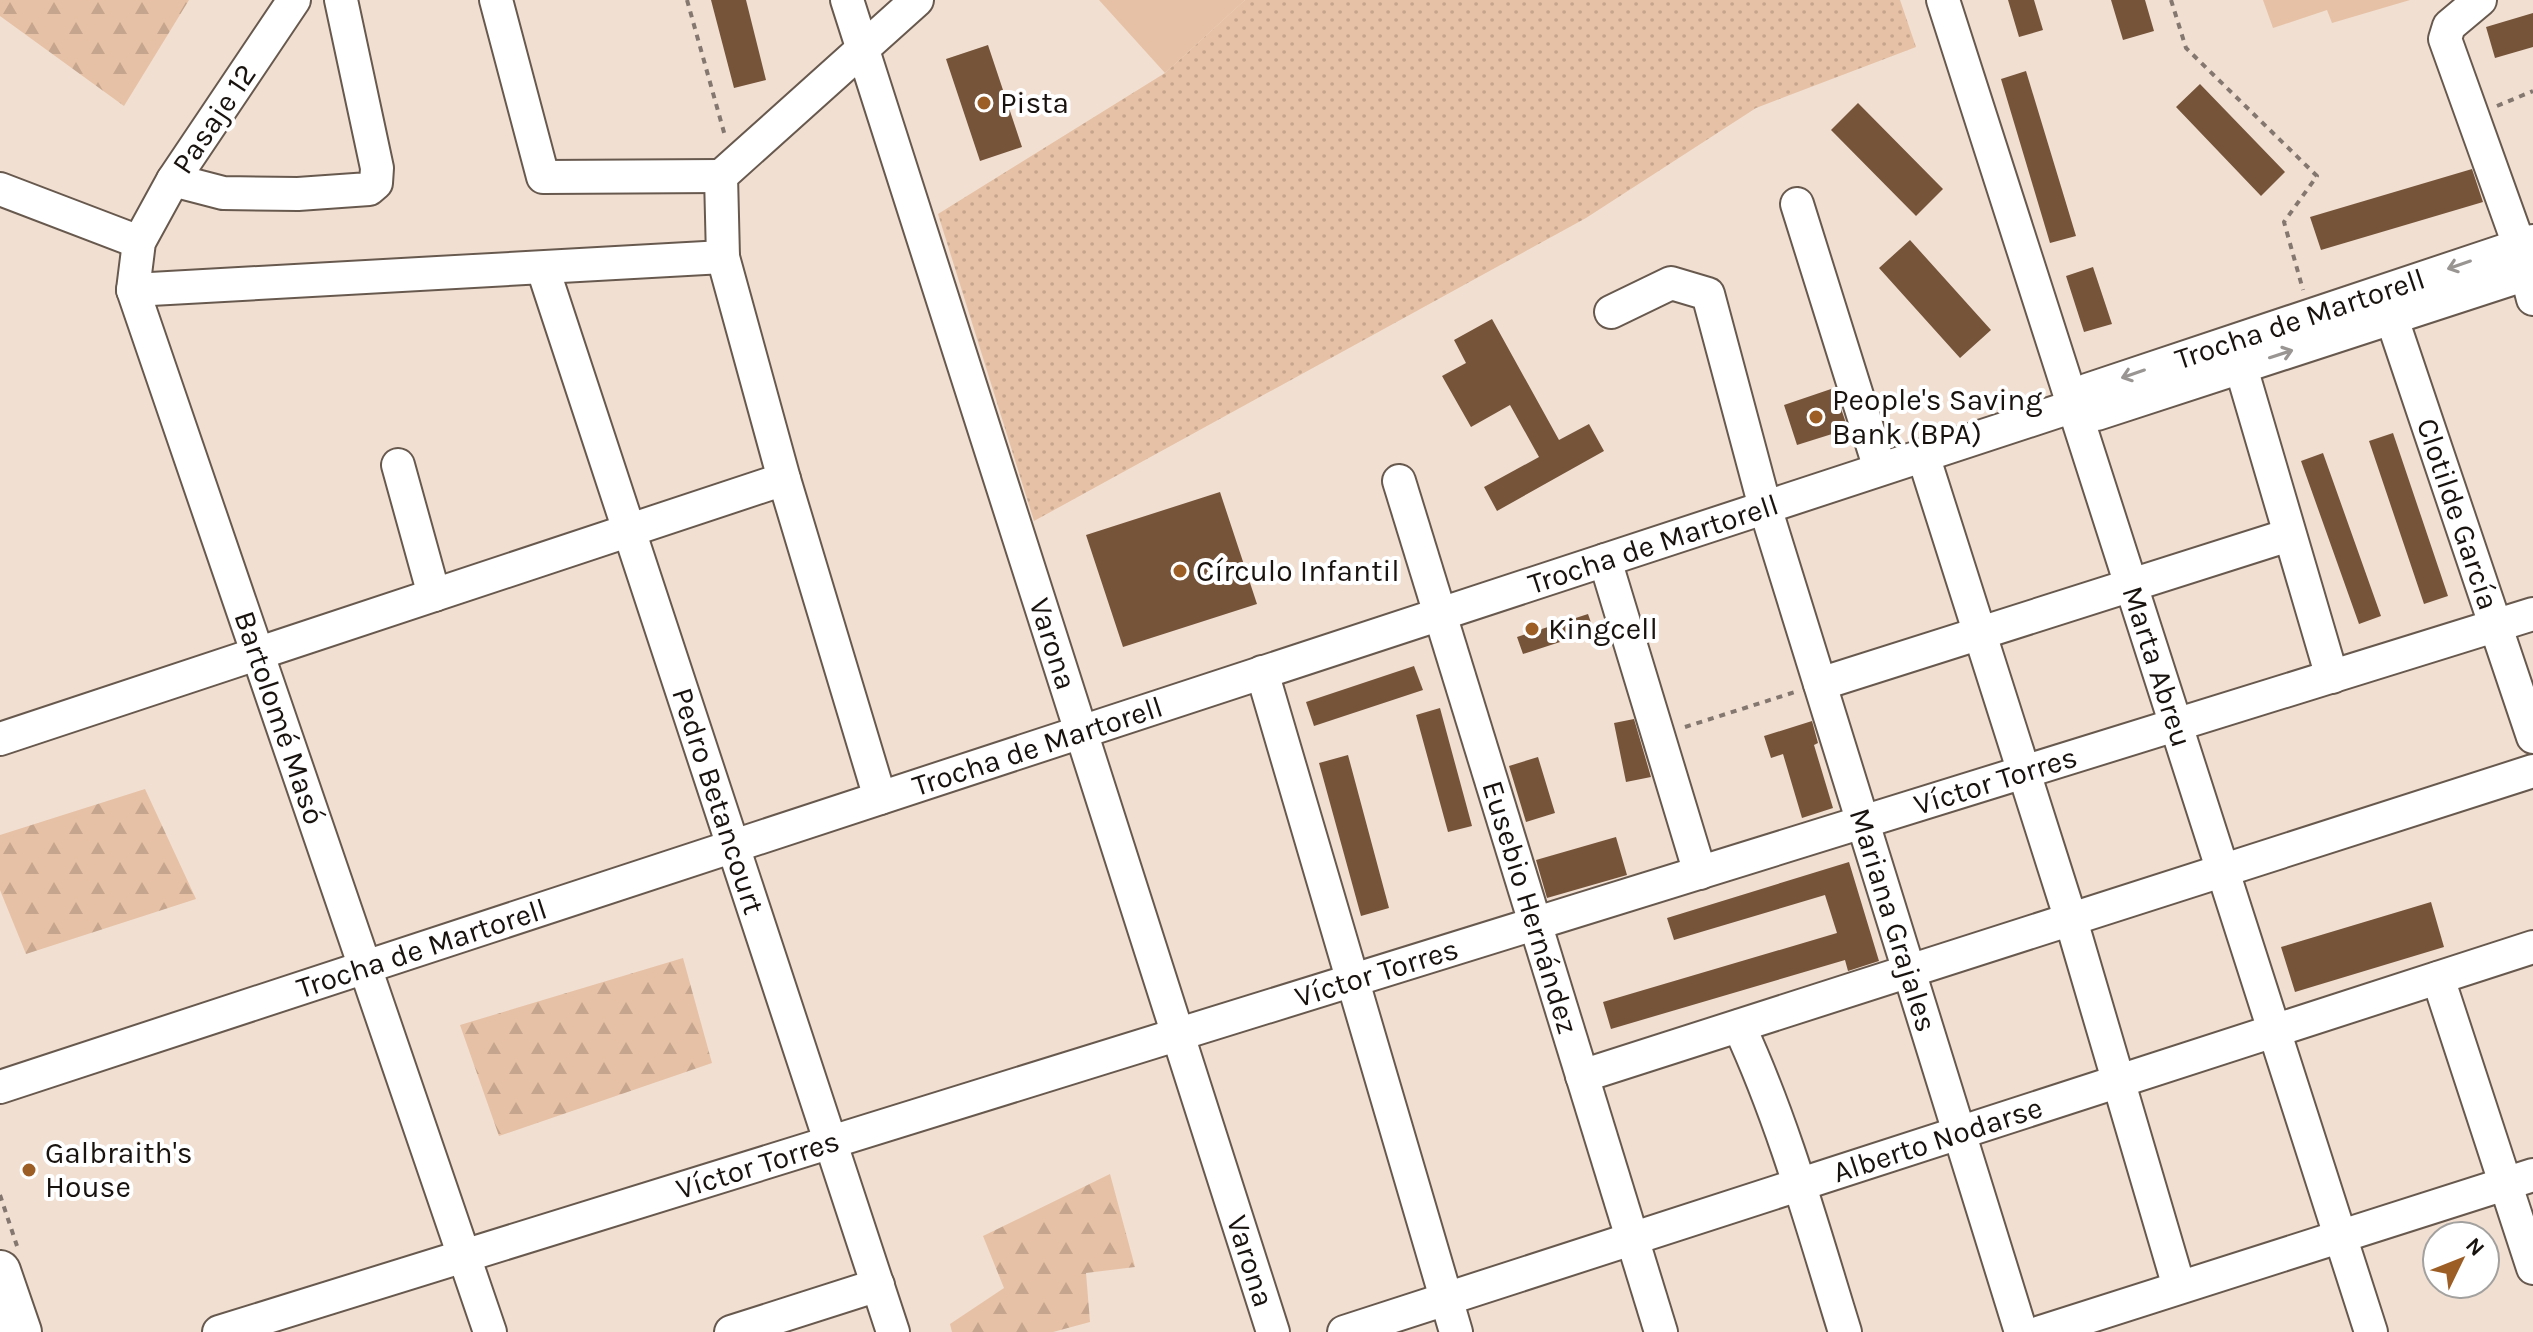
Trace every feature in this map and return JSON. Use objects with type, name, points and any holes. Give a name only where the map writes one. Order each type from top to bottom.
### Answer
[{"type":"main road","points":[[0,1271],[21,1332]]},
{"type":"street","name":"Pasaje 12","points":[[139,242],[173,180],[294,0]]},
{"type":"street","points":[[173,180],[223,193],[298,194],[369,189],[376,183],[377,168],[341,0]]},
{"type":"street","points":[[496,0],[543,177],[727,170],[917,0]]},
{"type":"street","name":"Varona","points":[[847,0],[1273,1332]]},
{"type":"street","name":"Marta Abreu","points":[[1943,0],[2371,1332]]},
{"type":"street","points":[[2483,2],[2449,26],[2445,39],[2529,266]]},
{"type":"street","points":[[727,170],[723,257],[784,479],[880,798]]},
{"type":"street","points":[[0,189],[139,242]]},
{"type":"street","points":[[1797,204],[1880,469]]},
{"type":"street","name":"Bartolomé Masó","points":[[139,242],[133,290],[490,1332]]},
{"type":"street","points":[[133,290],[723,257]]},
{"type":"street","name":"Trocha de Martorell","points":[[0,1087],[2074,406],[2097,414],[2237,354],[2387,304],[2529,266]]},
{"type":"street","name":"Pedro Betancourt","points":[[543,269],[893,1332]]},
{"type":"street","name":"Mariana Grajales","points":[[1611,312],[1671,283],[1708,294],[1765,507],[2021,1332]]},
{"type":"street","name":"Trocha de Martorell","points":[[2237,354],[2310,315],[2387,304]]},
{"type":"street","name":"Clotilde García","points":[[2387,304],[2533,737]]},
{"type":"street","points":[[2237,354],[2332,677]]},
{"type":"street","points":[[1923,455],[2071,920],[2179,1287]]},
{"type":"street","points":[[398,465],[434,595]]},
{"type":"street","points":[[0,739],[784,479]]},
{"type":"street","name":"Eusebio Hernández","points":[[1399,481],[1661,1332]]},
{"type":"street","points":[[1820,684],[2289,535]]},
{"type":"street","points":[[1605,560],[1700,873]]},
{"type":"street","name":"Víctor Torres","points":[[219,1332],[2533,614]]},
{"type":"street","points":[[1262,672],[1456,1332]]},
{"type":"street","points":[[1582,1076],[2533,771]]},
{"type":"street","name":"Alberto Nodarse","points":[[1344,1332],[2533,947]]},
{"type":"street","points":[[2438,978],[2519,1180],[2533,1268]]},
{"type":"street","points":[[1739,1026],[1756,1062],[1799,1185],[1845,1332]]},
{"type":"street","points":[[2041,1332],[2519,1180]]},
{"type":"street","points":[[731,1332],[878,1285]]},
{"type":"path","points":[[687,0],[727,170]]},
{"type":"path","points":[[2171,0],[2186,48],[2317,176],[2284,222],[2310,315]]},
{"type":"path","points":[[2472,115],[2533,91]]},
{"type":"path","points":[[1657,736],[1820,684]]},
{"type":"green space","points":[[0,0],[189,0],[124,106],[0,16]]},
{"type":"green space","points":[[1099,0],[1245,0],[1165,73]]},
{"type":"green space","points":[[1245,0],[1900,0],[1916,47],[1756,108],[1586,218],[1034,521],[938,214],[1165,73]]},
{"type":"green space","points":[[2263,0],[2410,0],[2332,23],[2327,10],[2273,28]]},
{"type":"green space","points":[[145,789],[196,899],[26,954],[0,890],[0,835]]},
{"type":"green space","points":[[683,958],[712,1063],[499,1136],[460,1025]]},
{"type":"green space","points":[[1110,1174],[1135,1267],[1086,1273],[1090,1322],[1053,1332],[952,1332],[950,1324],[1004,1288],[983,1236]]},
{"type":"building","points":[[711,0],[746,0],[766,80],[734,88]]},
{"type":"building","points":[[2008,0],[2034,0],[2043,30],[2019,37]]},
{"type":"building","points":[[2111,0],[2145,0],[2154,31],[2123,40]]},
{"type":"building","points":[[2533,13],[2533,47],[2495,58],[2486,27]]},
{"type":"building","name":"Pista","points":[[988,45],[1022,147],[980,161],[946,59]]},
{"type":"building","points":[[2026,71],[2076,236],[2050,243],[2001,79]]},
{"type":"building","points":[[2200,84],[2285,172],[2261,196],[2176,107]]},
{"type":"building","points":[[1858,103],[1943,189],[1916,216],[1831,130]]},
{"type":"building","points":[[2472,169],[2483,202],[2321,250],[2310,217]]},
{"type":"building","points":[[1910,240],[1991,330],[1960,358],[1879,268]]},
{"type":"building","points":[[2093,267],[2112,324],[2084,332],[2066,276]]},
{"type":"building","points":[[1492,319],[1559,440],[1589,424],[1604,451],[1497,511],[1484,487],[1539,457],[1510,405],[1471,427],[1442,376],[1466,363],[1454,340]]},
{"type":"building","name":"People's Saving Bank (BPA)","points":[[1834,388],[1848,429],[1797,445],[1784,405]]},
{"type":"building","points":[[2393,433],[2448,596],[2424,604],[2369,441]]},
{"type":"building","points":[[2323,453],[2381,616],[2359,624],[2301,461]]},
{"type":"building","points":[[1220,492],[1257,604],[1123,647],[1086,535]]},
{"type":"building","points":[[1588,614],[1594,631],[1523,654],[1517,637]]},
{"type":"building","points":[[1414,666],[1423,690],[1314,726],[1306,702]]},
{"type":"building","points":[[1440,708],[1472,826],[1448,832],[1416,715]]},
{"type":"building","points":[[1634,719],[1651,777],[1626,782],[1614,723]]},
{"type":"building","points":[[1812,721],[1818,743],[1814,745],[1833,808],[1802,818],[1783,754],[1771,758],[1764,736]]},
{"type":"building","points":[[1348,755],[1389,908],[1361,916],[1319,763]]},
{"type":"building","points":[[1538,757],[1555,813],[1526,822],[1509,766]]},
{"type":"building","points":[[1616,837],[1627,875],[1547,898],[1536,860]]},
{"type":"building","points":[[1849,862],[1879,961],[1848,971],[1845,960],[1611,1029],[1603,1002],[1837,933],[1825,895],[1674,940],[1667,918]]},
{"type":"building","points":[[2431,902],[2444,947],[2295,992],[2281,947]]},
{"type":"place","name":"Pista","points":[[984,103]]},
{"type":"place","name":"People's Saving Bank (BPA)","points":[[1816,417]]},
{"type":"place","name":"Círculo Infantil","points":[[1180,571]]},
{"type":"place","name":"Kingcell","points":[[1532,629]]},
{"type":"place","name":"Galbraith's House","points":[[29,1170]]}]
